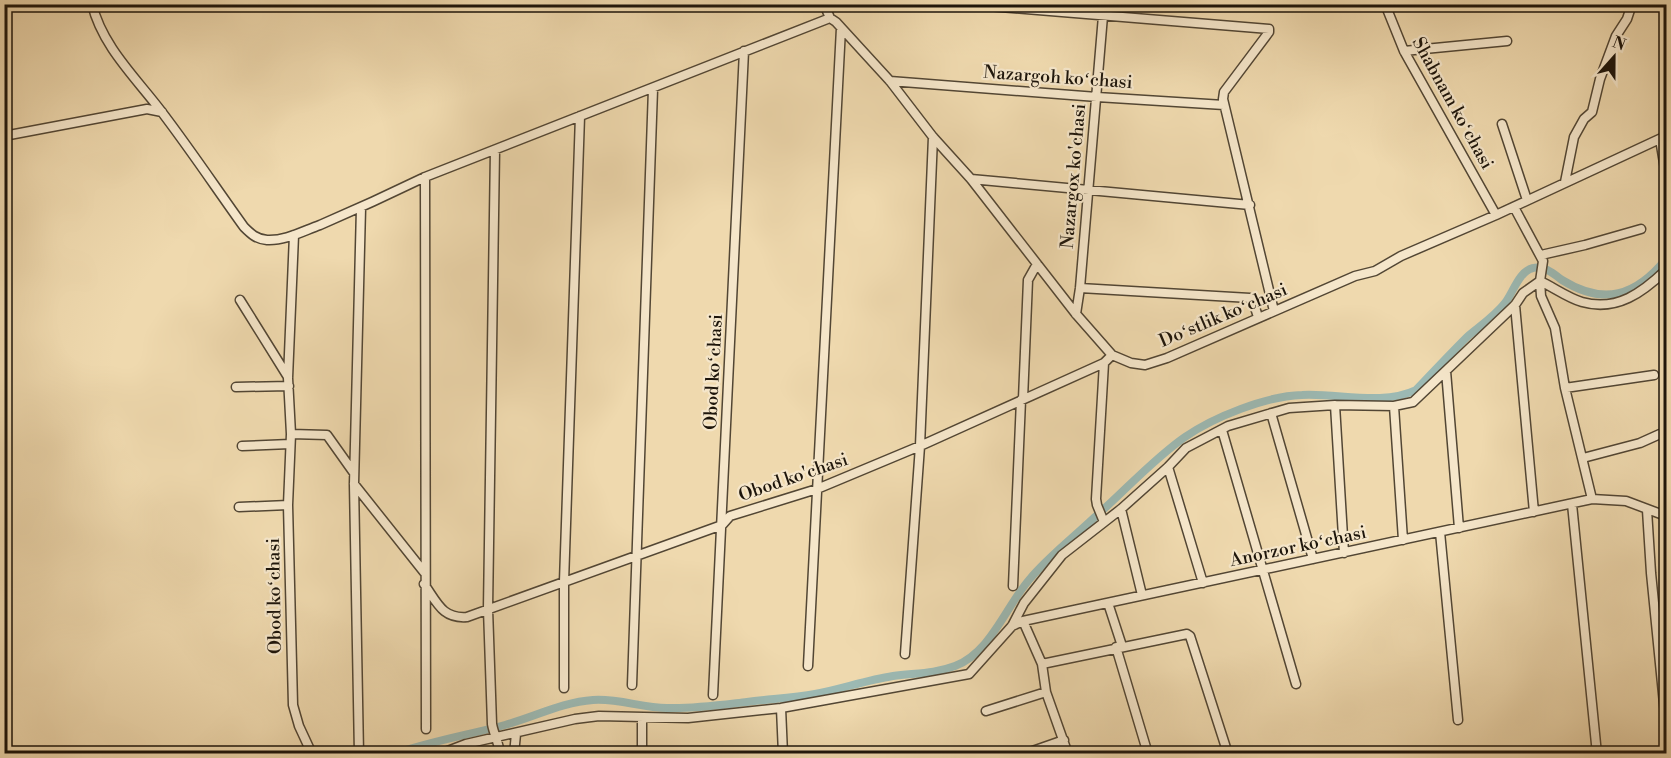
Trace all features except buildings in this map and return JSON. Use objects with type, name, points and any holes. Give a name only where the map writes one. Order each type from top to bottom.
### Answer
[{"type":"street","points":[[92,4],[96,19],[109,44],[162,112],[244,227],[254,237],[273,240],[294,235],[361,208],[425,177],[830,18]]},
{"type":"street","points":[[824,4],[830,18],[890,81],[933,137],[971,179],[1076,314],[1112,355]]},
{"type":"street","points":[[963,4],[1269,29],[1224,92],[1224,105],[1274,310]]},
{"type":"street","name":"Nazargox ko'chasi","points":[[1076,314],[1104,4]]},
{"type":"street","name":"Shabnam koʻchasi","points":[[1385,4],[1404,51],[1496,215]]},
{"type":"street","points":[[1565,182],[1574,137],[1584,119],[1592,112],[1600,79],[1616,36],[1627,19],[1632,4]]},
{"type":"street","points":[[808,666],[841,28]]},
{"type":"street","points":[[1404,51],[1507,41]]},
{"type":"street","name":"Obod koʻchasi","points":[[713,695],[744,51]]},
{"type":"street","name":"Nazargoh koʻchasi","points":[[890,81],[1224,105]]},
{"type":"street","points":[[632,685],[653,89]]},
{"type":"street","points":[[4,136],[147,109],[162,112]]},
{"type":"street","points":[[564,688],[564,582],[580,116]]},
{"type":"street","points":[[1502,124],[1527,200]]},
{"type":"street","points":[[905,654],[920,446],[933,137]]},
{"type":"street","points":[[1663,137],[1666,175]]},
{"type":"street","name":"Doʻstlik koʻchasi","points":[[1112,355],[1131,363],[1145,364],[1167,358],[1355,276],[1375,271],[1401,256],[1514,207],[1663,137]]},
{"type":"street","points":[[495,150],[488,609],[494,732],[500,753]]},
{"type":"street","points":[[425,177],[426,729]]},
{"type":"street","points":[[971,179],[1250,205]]},
{"type":"street","points":[[1514,207],[1542,258],[1541,296],[1555,328],[1565,388],[1592,499]]},
{"type":"street","points":[[359,753],[354,474],[361,208]]},
{"type":"street","points":[[1542,258],[1641,229]]},
{"type":"street","name":"Obod koʻchasi","points":[[294,235],[288,505],[293,705],[299,726],[312,753]]},
{"type":"street","points":[[1013,586],[1028,280],[1037,264]]},
{"type":"street","points":[[1540,278],[1581,302],[1602,304],[1636,296],[1666,270]]},
{"type":"street","points":[[440,753],[494,732],[516,734],[575,719],[600,716],[688,718],[781,708],[969,674],[1012,626],[1024,603],[1062,555],[1121,509],[1186,448],[1222,430],[1289,408],[1335,405],[1394,406],[1413,402],[1515,305],[1523,293],[1540,278]]},
{"type":"street","points":[[1080,288],[1250,298],[1258,317]]},
{"type":"street","points":[[236,387],[289,382],[240,300]]},
{"type":"street","points":[[1515,305],[1534,512]]},
{"type":"street","name":"Obod ko'chasi","points":[[424,584],[448,614],[457,618],[467,617],[722,525],[730,516],[817,489],[920,446],[1104,363],[1112,355]]},
{"type":"street","points":[[1104,363],[1097,505],[1104,522]]},
{"type":"street","points":[[1446,371],[1459,528]]},
{"type":"street","points":[[1565,388],[1654,375]]},
{"type":"street","points":[[1335,405],[1344,553]]},
{"type":"street","points":[[1394,406],[1403,540]]},
{"type":"street","points":[[1271,413],[1313,559]]},
{"type":"street","points":[[1222,430],[1296,684]]},
{"type":"street","points":[[1583,458],[1640,443],[1660,434]]},
{"type":"street","points":[[242,446],[327,435],[354,474]]},
{"type":"street","points":[[1168,467],[1203,583]]},
{"type":"street","points":[[354,484],[424,573]]},
{"type":"street","name":"Anorzor koʻchasi","points":[[1012,626],[1023,621],[1592,499],[1626,501],[1666,516]]},
{"type":"street","points":[[1572,504],[1597,753]]},
{"type":"street","points":[[239,507],[288,505]]},
{"type":"street","points":[[1121,509],[1142,596]]},
{"type":"street","points":[[1647,510],[1666,724]]},
{"type":"street","points":[[1440,532],[1458,720]]},
{"type":"street","points":[[1108,603],[1148,753]]},
{"type":"street","points":[[1023,621],[1042,664],[1046,692],[1068,753]]},
{"type":"street","points":[[1042,664],[1183,633],[1190,636],[1228,753]]},
{"type":"street","points":[[986,711],[1046,692]]},
{"type":"street","points":[[781,708],[783,753]]},
{"type":"street","points":[[642,717],[642,753]]},
{"type":"street","points":[[514,753],[516,734]]},
{"type":"street","points":[[1024,753],[1064,740]]},
{"type":"waterway","points":[[394,754],[505,725],[582,701],[612,700],[648,706],[687,708],[807,695],[893,676],[932,672],[955,666],[968,659],[988,640],[1020,591],[1044,563],[1161,456],[1197,429],[1257,403],[1288,396],[1375,398],[1403,395],[1416,390],[1467,337],[1492,317],[1528,270],[1537,267],[1545,269],[1577,288],[1605,295],[1631,289],[1643,282],[1666,259]]}]
